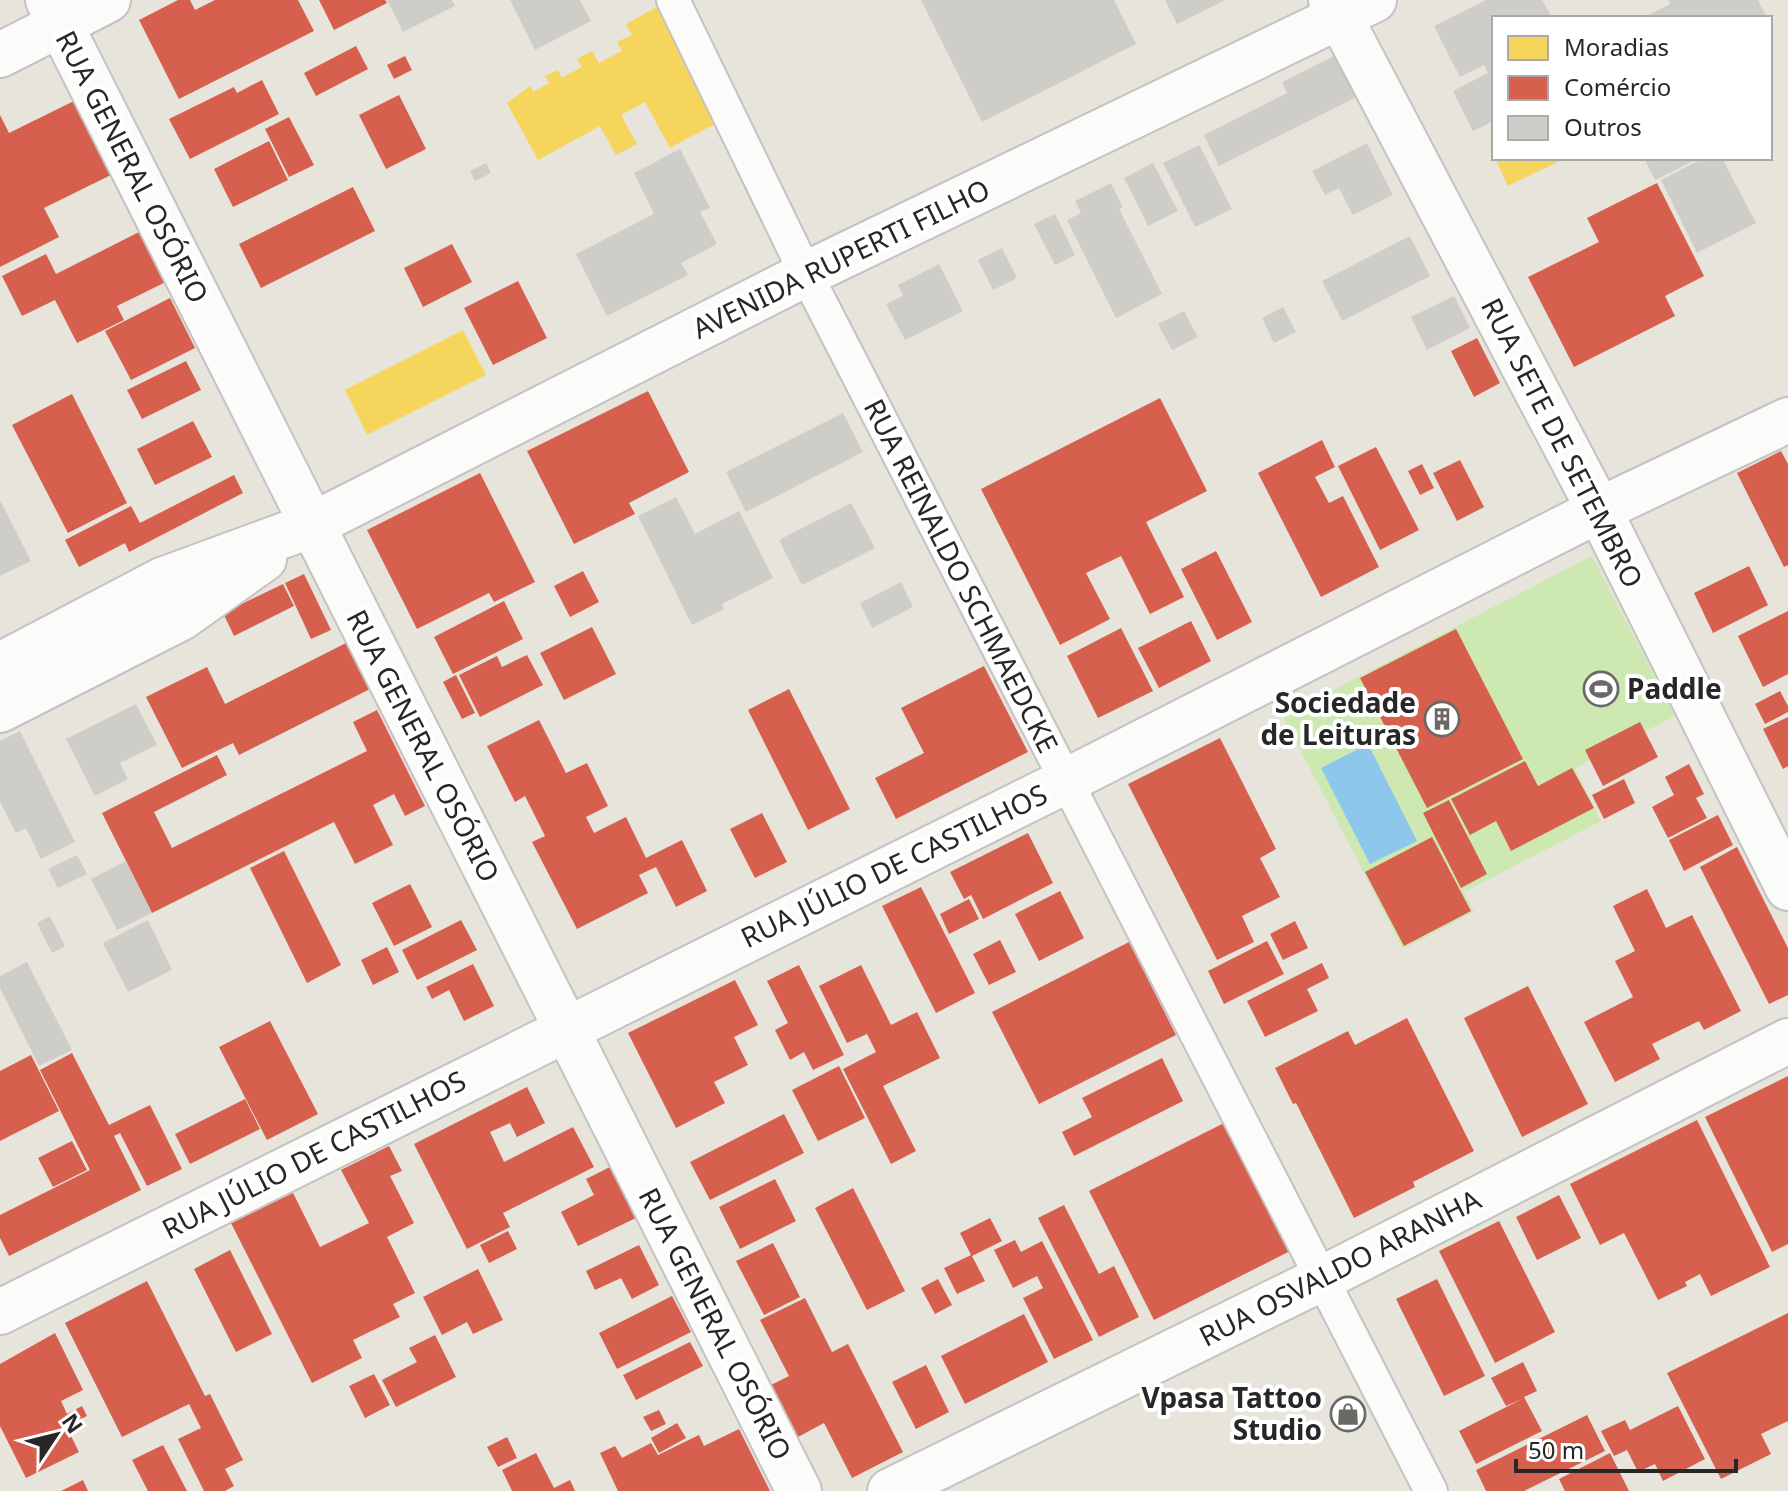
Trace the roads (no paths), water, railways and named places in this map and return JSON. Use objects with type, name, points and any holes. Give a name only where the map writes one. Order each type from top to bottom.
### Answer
[{"type":"street","points":[[0,55],[54,12],[108,0]]},
{"type":"street","name":"RUA REINALDO SCHMAEDCKE","points":[[673,0],[806,274],[1431,1491]]},
{"type":"street","name":"AVENIDA RUPERTI FILHO","points":[[0,665],[162,580],[312,525],[806,274],[1348,6]]},
{"type":"street","name":"RUA SETE DE SETEMBRO","points":[[1348,6],[1788,888]]},
{"type":"street","name":"RUA GENERAL OSÓRIO","points":[[54,12],[799,1491]]},
{"type":"street","name":"RUA JÚLIO DE CASTILHOS","points":[[0,1312],[1066,781],[1599,510],[1788,420]]},
{"type":"street","name":"AVENIDA RUPERTI FILHO","points":[[0,710],[181,618],[312,525]]},
{"type":"street","name":"RUA OSVALDO ARANHA","points":[[890,1491],[1323,1278],[1788,1041]]},
{"type":"water","points":[[1368,744],[1417,841],[1370,864],[1321,768]]},
{"type":"place","name":"Paddle","points":[[1601,689]]},
{"type":"place","name":"Sociedade de Leituras","points":[[1442,719]]},
{"type":"place","name":"Vpasa Tattoo Studio","points":[[1348,1414]]}]
